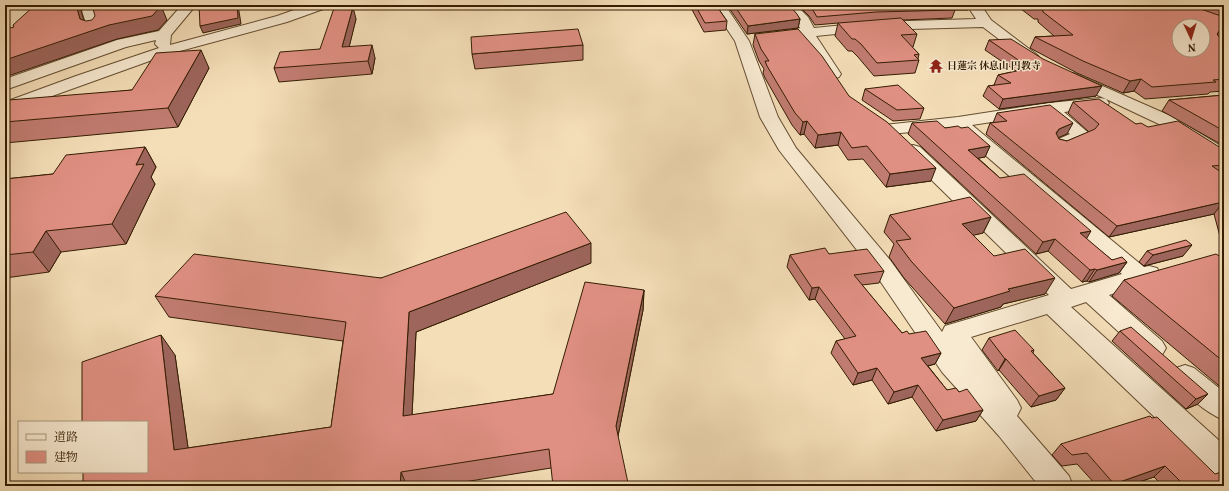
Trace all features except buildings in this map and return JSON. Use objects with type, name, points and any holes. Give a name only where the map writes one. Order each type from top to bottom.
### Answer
[{"type":"street","points":[[94,29],[89,11],[96,6],[103,5]]},
{"type":"street","points":[[5,85],[122,43],[163,39],[189,5]]},
{"type":"street","points":[[5,108],[82,79],[164,51],[282,19],[321,5]]},
{"type":"street","points":[[718,5],[750,40],[769,117],[788,150],[882,266],[951,365],[1010,427],[1058,486]]},
{"type":"street","points":[[788,5],[806,23],[809,32],[808,38],[841,86]]},
{"type":"street","points":[[974,5],[986,23],[1028,56],[1041,63]]},
{"type":"street","points":[[780,36],[874,26],[986,23]]},
{"type":"street","points":[[1061,72],[1216,144],[1224,156]]},
{"type":"street","points":[[1168,104],[1130,103],[1049,108],[958,122],[884,125],[1059,302],[1224,464]]},
{"type":"street","points":[[1049,108],[1082,135],[1061,145]]},
{"type":"street","points":[[958,122],[1140,277]]},
{"type":"street","points":[[1010,427],[1009,411],[954,333],[1170,269]]},
{"type":"street","points":[[1092,293],[1175,367],[1224,408]]},
{"type":"place","name":"日蓮宗 休息山 円教寺","points":[[936,66]]}]
